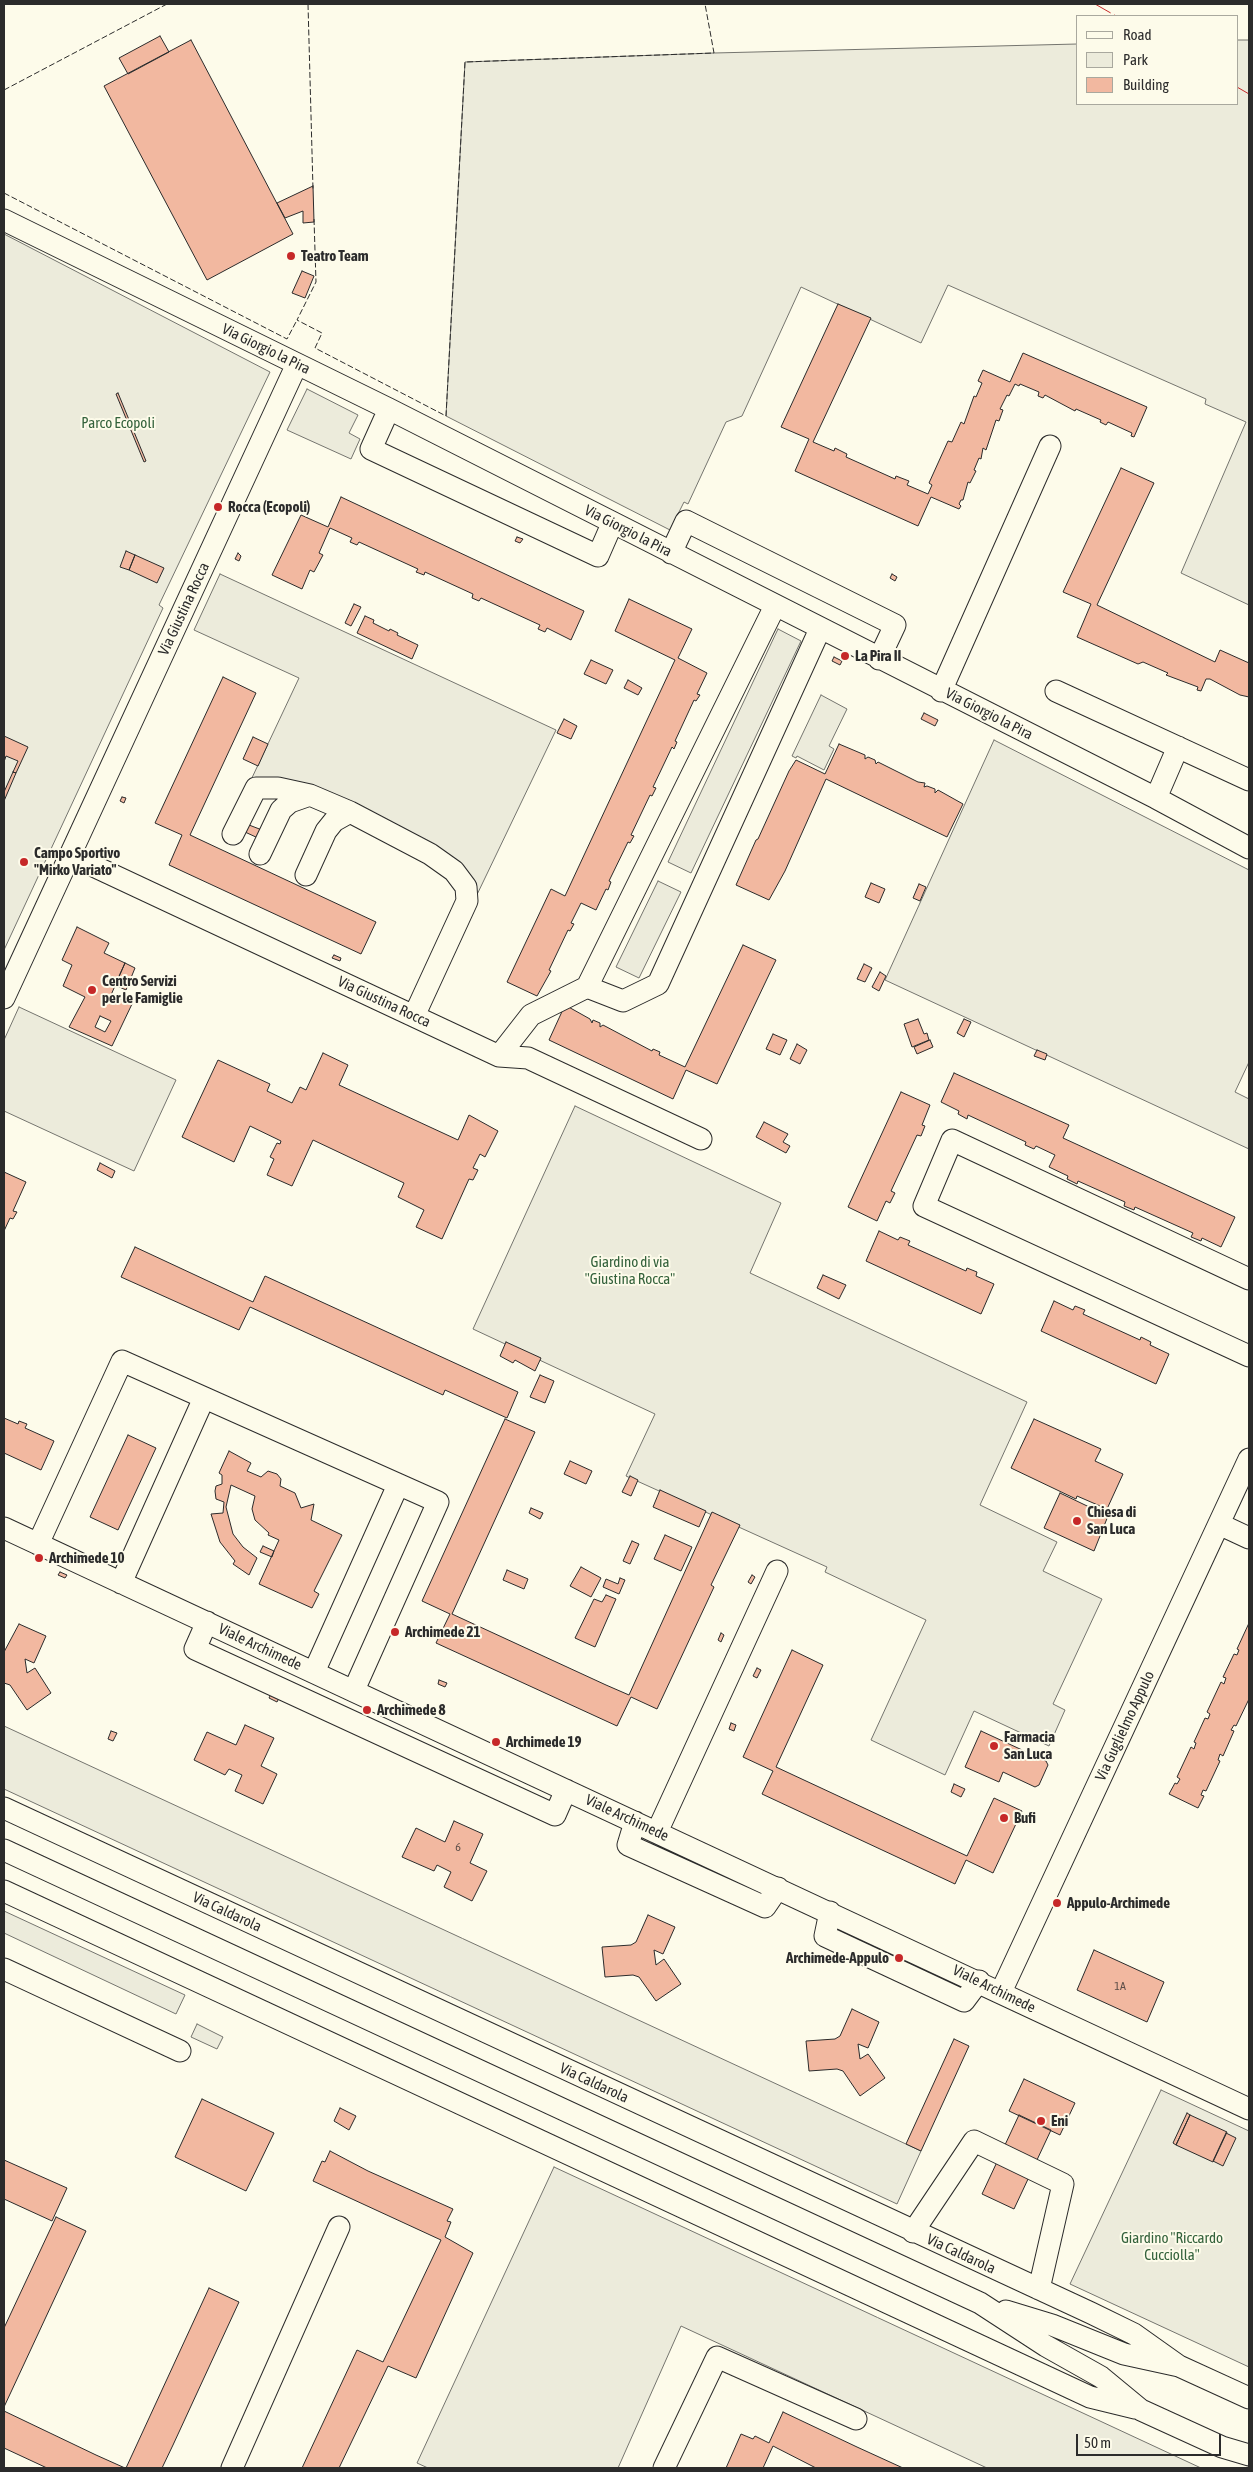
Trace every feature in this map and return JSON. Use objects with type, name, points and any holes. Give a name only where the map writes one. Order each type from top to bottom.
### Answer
[{"type":"street","name":"Via Giorgio la Pira","points":[[4,220],[389,409],[612,524],[1156,798],[1249,848]]},
{"type":"street","name":"Via Giustina Rocca","points":[[4,998],[297,364]]},
{"type":"street","points":[[389,409],[371,449],[598,556],[612,524]]},
{"type":"street","points":[[941,690],[1050,446]]},
{"type":"street","points":[[671,553],[686,521],[895,625],[879,659]]},
{"type":"street","points":[[499,1056],[531,1015],[587,987],[775,606]]},
{"type":"street","points":[[587,987],[623,1001],[658,984],[820,629]]},
{"type":"street","points":[[1056,691],[1249,780]]},
{"type":"street","points":[[1156,798],[1178,747]]},
{"type":"street","points":[[233,834],[256,788],[278,788],[310,795],[350,812],[430,854],[454,871],[466,887],[467,901],[414,1016]]},
{"type":"street","points":[[260,854],[281,810],[290,802],[310,795]]},
{"type":"street","points":[[306,875],[326,831],[334,821],[350,812]]},
{"type":"street","name":"Via Giustina Rocca","points":[[70,855],[499,1056],[528,1058],[701,1139]]},
{"type":"street","points":[[1249,1279],[952,1140],[924,1206],[1249,1356]]},
{"type":"street","points":[[38,1544],[122,1361],[438,1502],[354,1690]]},
{"type":"street","points":[[121,1583],[204,1398]]},
{"type":"street","name":"Via Guglielmo Appulo","points":[[1001,1992],[1219,1524],[1243,1490],[1249,1459]]},
{"type":"street","points":[[288,1692],[307,1669],[398,1485]]},
{"type":"street","points":[[1219,1524],[1249,1538]]},
{"type":"street","name":"Viale Archimede","points":[[4,1528],[1249,2109]]},
{"type":"street","points":[[657,1832],[777,1571]]},
{"type":"street","points":[[207,1622],[195,1649],[555,1815],[566,1790]]},
{"type":"street","points":[[496,1789],[507,1762]]},
{"type":"street","name":"Via Caldarola","points":[[4,1808],[1134,2334],[1179,2366],[1249,2398]]},
{"type":"street","points":[[635,1822],[628,1845],[765,1907],[778,1888]]},
{"type":"street","name":"Via Caldarola","points":[[4,1850],[980,2303],[1101,2377],[1141,2410]]},
{"type":"street","name":"Via Caldarola","points":[[4,1892],[1090,2397],[1141,2410],[1245,2456]]},
{"type":"street","points":[[4,1969],[180,2051]]},
{"type":"street","points":[[914,2232],[974,2141],[1063,2184],[1039,2289]]},
{"type":"street","points":[[232,2468],[339,2228]]},
{"type":"street","name":"Via Caldarola","points":[[980,2303],[1052,2326],[1124,2354],[1179,2366]]},
{"type":"street","points":[[664,2468],[717,2357],[856,2419]]},
{"type":"green space","points":[[1238,40],[1249,40],[1249,605],[1181,573],[1246,422],[1205,404],[1206,399],[948,285],[921,343],[801,287],[742,416],[726,422],[688,504],[684,502],[670,530],[446,416],[465,62],[714,53],[1076,44],[1076,105],[1238,105]]},
{"type":"green space","name":"Parco Ecopoli","points":[[4,234],[270,372],[159,605],[163,608],[4,950]]},
{"type":"green space","points":[[307,389],[358,415],[349,433],[360,439],[351,459],[287,430]]},
{"type":"green space","points":[[220,574],[556,730],[473,903],[448,860],[250,782],[299,678],[194,630]]},
{"type":"green space","points":[[778,629],[801,641],[691,873],[668,862]]},
{"type":"green space","points":[[821,695],[847,709],[829,746],[834,749],[824,770],[797,756],[796,758],[792,756]]},
{"type":"green space","points":[[994,740],[1249,870],[1249,1062],[1235,1092],[1249,1099],[1249,1149],[885,980]]},
{"type":"green space","points":[[658,881],[681,892],[639,978],[616,967]]},
{"type":"green space","points":[[19,1007],[176,1080],[134,1171],[4,1111],[4,1040]]},
{"type":"green space","name":"Giardino di via \"Giustina Rocca\"","points":[[575,1106],[781,1203],[750,1273],[1027,1402],[980,1505],[1057,1542],[1043,1571],[1102,1599],[1053,1704],[1065,1710],[1049,1746],[974,1711],[945,1775],[871,1740],[926,1620],[825,1572],[827,1567],[626,1476],[655,1414],[473,1329]]},
{"type":"green space","points":[[4,1726],[921,2151],[897,2204],[4,1789]]},
{"type":"green space","points":[[4,1911],[185,1995],[176,2014],[4,1933]]},
{"type":"green space","points":[[197,2024],[223,2037],[217,2049],[191,2037]]},
{"type":"green space","name":"Giardino \"Riccardo Cucciolla\"","points":[[1161,2090],[1249,2131],[1249,2367],[1070,2284]]},
{"type":"green space","points":[[554,2167],[1201,2468],[987,2468],[681,2326],[618,2468],[428,2468],[417,2463]]},
{"type":"building","points":[[160,36],[169,52],[128,74],[119,58]]},
{"type":"building","points":[[191,40],[293,234],[207,280],[104,86]]},
{"type":"building","points":[[313,186],[314,222],[303,223],[303,211],[285,218],[277,203]]},
{"type":"building","points":[[302,271],[314,276],[305,298],[292,293]]},
{"type":"building","points":[[838,304],[871,318],[813,442],[834,451],[835,448],[847,454],[846,457],[895,479],[896,476],[909,481],[907,485],[928,494],[932,485],[929,483],[948,441],[952,442],[961,422],[964,424],[974,396],[976,397],[982,383],[978,381],[983,370],[1010,382],[1023,353],[1147,407],[1134,437],[1131,436],[1132,433],[1108,422],[1106,425],[1100,422],[1101,420],[1076,409],[1075,411],[1045,395],[1043,398],[1038,396],[1039,392],[1020,384],[1019,386],[1015,384],[1000,409],[1003,410],[999,421],[996,420],[986,450],[983,448],[981,459],[979,458],[974,470],[976,471],[970,483],[968,482],[963,500],[959,504],[961,506],[959,509],[931,497],[918,526],[795,471],[809,439],[781,427]]},
{"type":"building","points":[[118,393],[146,461],[144,462],[116,394]]},
{"type":"building","points":[[1121,468],[1154,483],[1097,605],[1215,662],[1220,650],[1249,663],[1249,697],[1240,695],[1210,679],[1206,679],[1201,691],[1197,690],[1198,687],[1166,675],[1168,673],[1143,662],[1138,664],[1077,637],[1091,604],[1063,592]]},
{"type":"building","points":[[341,497],[584,611],[571,640],[547,628],[545,632],[538,629],[540,625],[481,598],[479,601],[472,598],[473,594],[425,572],[424,575],[416,572],[418,569],[359,542],[357,545],[350,542],[352,538],[330,528],[319,553],[323,555],[314,572],[310,570],[302,589],[272,575],[301,515],[328,527]]},
{"type":"building","points":[[517,537],[523,539],[520,543],[515,541]]},
{"type":"building","points":[[126,551],[135,555],[129,570],[120,567]]},
{"type":"building","points":[[238,553],[241,556],[239,561],[235,559]]},
{"type":"building","points":[[135,555],[164,568],[157,583],[129,570]]},
{"type":"building","points":[[892,574],[897,577],[895,581],[890,578]]},
{"type":"building","points":[[629,599],[692,629],[678,658],[707,673],[697,694],[700,695],[696,701],[694,700],[675,741],[677,742],[674,749],[672,747],[653,787],[656,788],[652,796],[650,795],[631,835],[634,836],[630,843],[628,842],[609,881],[611,882],[608,890],[606,889],[596,910],[581,903],[571,923],[574,924],[570,931],[568,930],[549,970],[551,971],[537,996],[507,982],[551,889],[565,896],[675,660],[615,631]]},
{"type":"building","points":[[354,604],[361,607],[351,626],[345,623]]},
{"type":"building","points":[[365,616],[374,620],[373,623],[389,631],[390,629],[398,633],[397,635],[418,645],[412,659],[357,633]]},
{"type":"building","points":[[834,657],[842,661],[840,665],[832,661]]},
{"type":"building","points":[[591,660],[613,670],[606,684],[584,674]]},
{"type":"building","points":[[223,677],[256,693],[190,835],[376,922],[361,954],[169,865],[182,835],[155,823]]},
{"type":"building","points":[[628,680],[642,688],[638,695],[624,688]]},
{"type":"building","points":[[924,713],[938,720],[935,726],[921,719]]},
{"type":"building","points":[[564,719],[577,726],[571,739],[557,733]]},
{"type":"building","points":[[4,736],[28,747],[16,773],[13,772],[18,761],[6,756],[4,762]]},
{"type":"building","points":[[253,737],[268,744],[258,766],[243,759]]},
{"type":"building","points":[[839,744],[865,755],[865,759],[868,757],[875,760],[876,764],[878,762],[918,782],[925,783],[924,787],[927,786],[935,789],[935,793],[938,790],[963,804],[947,837],[826,779],[785,871],[769,900],[736,885],[789,771],[796,760],[825,774]]},
{"type":"building","points":[[13,772],[16,773],[4,801],[4,792]]},
{"type":"building","points":[[122,797],[126,798],[124,803],[120,801]]},
{"type":"building","points":[[249,825],[262,830],[258,838],[245,832]]},
{"type":"building","points":[[871,883],[885,889],[879,903],[865,897]]},
{"type":"building","points":[[919,884],[926,887],[920,901],[913,898]]},
{"type":"building","name":"Centro Servizi per le Famiglie","points":[[77,927],[109,943],[104,953],[125,963],[111,995],[132,1004],[112,1046],[69,1027],[85,997],[63,986],[72,965],[62,960]],"holes":[[[100,1016],[111,1021],[105,1032],[95,1027]]]},
{"type":"building","points":[[743,945],[776,960],[717,1084],[686,1070],[673,1099],[549,1040],[565,1005],[590,1019],[592,1023],[593,1020],[600,1023],[600,1027],[603,1025],[652,1051],[653,1049],[660,1052],[659,1055],[685,1067]]},
{"type":"building","points":[[334,955],[341,958],[340,961],[332,958]]},
{"type":"building","points":[[125,963],[135,968],[126,990],[115,985]]},
{"type":"building","points":[[864,964],[872,968],[865,982],[857,979]]},
{"type":"building","points":[[880,972],[886,976],[879,991],[872,987]]},
{"type":"building","points":[[918,1019],[924,1034],[927,1033],[929,1040],[912,1047],[904,1024]]},
{"type":"building","points":[[964,1019],[971,1022],[964,1037],[957,1033]]},
{"type":"building","points":[[773,1034],[787,1040],[780,1055],[766,1049]]},
{"type":"building","points":[[930,1040],[933,1047],[917,1054],[914,1047]]},
{"type":"building","points":[[797,1044],[807,1050],[800,1064],[790,1059]]},
{"type":"building","points":[[1037,1050],[1047,1054],[1045,1060],[1034,1056]]},
{"type":"building","points":[[323,1053],[348,1065],[339,1085],[458,1140],[469,1115],[498,1131],[485,1157],[480,1154],[473,1168],[478,1170],[473,1180],[469,1179],[442,1239],[416,1227],[424,1210],[398,1197],[404,1183],[313,1140],[292,1186],[267,1175],[274,1159],[270,1157],[277,1143],[280,1144],[281,1141],[250,1126],[234,1162],[182,1137],[218,1060],[270,1084],[267,1091],[292,1103],[300,1087],[306,1090]]},
{"type":"building","points":[[954,1073],[1069,1125],[1063,1138],[1235,1217],[1221,1247],[1202,1238],[1201,1241],[1191,1237],[1193,1233],[1135,1207],[1134,1210],[1124,1206],[1125,1202],[1078,1181],[1077,1184],[1067,1179],[1068,1176],[1049,1167],[1055,1155],[1036,1146],[1034,1149],[1025,1145],[1026,1142],[968,1115],[967,1119],[958,1114],[959,1111],[941,1102]]},
{"type":"building","points":[[901,1092],[930,1105],[922,1125],[925,1126],[921,1136],[917,1135],[891,1191],[895,1193],[890,1203],[886,1201],[877,1221],[848,1207]]},
{"type":"building","points":[[764,1122],[788,1134],[783,1142],[790,1146],[786,1153],[756,1137]]},
{"type":"building","points":[[100,1163],[115,1171],[112,1178],[97,1170]]},
{"type":"building","points":[[4,1172],[26,1182],[13,1211],[17,1212],[13,1219],[10,1218],[4,1231]]},
{"type":"building","points":[[879,1231],[898,1240],[900,1237],[910,1241],[908,1245],[966,1271],[967,1268],[977,1272],[976,1276],[994,1284],[981,1314],[866,1261]]},
{"type":"building","points":[[135,1247],[253,1302],[265,1276],[518,1392],[507,1418],[445,1390],[443,1395],[250,1307],[239,1330],[121,1277]]},
{"type":"building","points":[[823,1275],[846,1285],[839,1299],[817,1288]]},
{"type":"building","points":[[1054,1301],[1073,1310],[1075,1306],[1085,1310],[1083,1314],[1140,1340],[1141,1337],[1151,1342],[1150,1345],[1169,1354],[1156,1384],[1041,1331]]},
{"type":"building","points":[[506,1342],[541,1358],[535,1371],[515,1360],[513,1363],[500,1356]]},
{"type":"building","points":[[540,1375],[554,1381],[545,1403],[530,1397]]},
{"type":"building","points":[[4,1418],[18,1424],[19,1421],[27,1424],[25,1428],[54,1441],[41,1470],[4,1453]]},
{"type":"building","points":[[505,1419],[535,1432],[452,1614],[606,1685],[629,1695],[712,1512],[740,1525],[711,1585],[714,1587],[657,1709],[631,1697],[617,1726],[436,1643],[450,1614],[422,1601]]},
{"type":"building","points":[[1034,1419],[1101,1449],[1095,1461],[1123,1474],[1107,1509],[1077,1496],[1076,1499],[1011,1468]]},
{"type":"building","points":[[128,1435],[156,1448],[118,1530],[90,1517]]},
{"type":"building","points":[[229,1451],[251,1463],[247,1471],[261,1477],[268,1471],[277,1474],[281,1479],[280,1486],[295,1493],[301,1508],[314,1504],[311,1520],[342,1535],[314,1591],[319,1594],[312,1608],[259,1584],[279,1540],[268,1535],[269,1533],[255,1520],[252,1509],[255,1496],[231,1485],[226,1507],[233,1534],[243,1547],[257,1558],[249,1575],[233,1564],[235,1561],[220,1542],[211,1514],[223,1513],[224,1502],[216,1499],[215,1491],[216,1486],[222,1484],[222,1475],[219,1473]]},
{"type":"building","points":[[570,1461],[592,1471],[586,1484],[564,1474]]},
{"type":"building","points":[[630,1476],[638,1480],[631,1496],[622,1492]]},
{"type":"building","points":[[660,1490],[706,1511],[699,1527],[653,1507]]},
{"type":"building","name":"Chiesa di San Luca","points":[[1060,1493],[1108,1516],[1094,1551],[1044,1528]]},
{"type":"building","points":[[531,1508],[543,1513],[540,1519],[529,1513]]},
{"type":"building","points":[[665,1535],[692,1547],[681,1571],[654,1559]]},
{"type":"building","points":[[632,1541],[639,1544],[630,1564],[623,1561]]},
{"type":"building","points":[[263,1546],[274,1551],[272,1557],[260,1552]]},
{"type":"building","points":[[581,1567],[601,1578],[591,1597],[570,1586]]},
{"type":"building","points":[[507,1570],[528,1579],[524,1589],[503,1580]]},
{"type":"building","points":[[60,1572],[67,1575],[65,1578],[58,1575]]},
{"type":"building","points":[[752,1575],[755,1577],[751,1584],[748,1582]]},
{"type":"building","points":[[620,1578],[625,1580],[619,1594],[603,1587],[606,1579],[618,1584]]},
{"type":"building","points":[[606,1595],[616,1599],[595,1647],[575,1638],[594,1599],[602,1602]]},
{"type":"building","points":[[1249,1623],[1249,1699],[1236,1726],[1234,1725],[1231,1730],[1234,1731],[1223,1756],[1220,1754],[1218,1760],[1220,1761],[1206,1791],[1203,1790],[1201,1795],[1204,1796],[1198,1808],[1169,1794],[1175,1783],[1177,1784],[1180,1779],[1177,1777],[1191,1747],[1194,1749],[1196,1743],[1194,1742],[1205,1718],[1208,1719],[1210,1714],[1207,1712],[1221,1682],[1224,1684],[1226,1678],[1223,1677],[1234,1654],[1237,1655],[1239,1650],[1237,1649]]},
{"type":"building","points":[[19,1624],[46,1636],[34,1663],[25,1659],[27,1673],[35,1668],[51,1693],[27,1710],[10,1685],[4,1683],[4,1652]]},
{"type":"building","points":[[721,1633],[724,1635],[721,1642],[718,1640]]},
{"type":"building","points":[[792,1650],[823,1665],[776,1767],[967,1856],[994,1798],[1022,1811],[993,1873],[966,1860],[955,1884],[762,1794],[773,1771],[743,1757]]},
{"type":"building","points":[[757,1668],[761,1670],[757,1678],[753,1676]]},
{"type":"building","points":[[439,1680],[447,1683],[445,1687],[438,1684]]},
{"type":"building","points":[[271,1694],[279,1698],[277,1702],[269,1698]]},
{"type":"building","points":[[731,1723],[736,1725],[734,1731],[729,1729]]},
{"type":"building","points":[[245,1725],[274,1738],[261,1766],[277,1774],[263,1804],[235,1791],[242,1775],[229,1769],[225,1775],[194,1760],[207,1732],[236,1745]]},
{"type":"building","points":[[111,1731],[117,1733],[113,1741],[108,1739]]},
{"type":"building","name":"Farmacia San Luca","points":[[981,1731],[1046,1761],[1048,1765],[1039,1785],[1035,1787],[1003,1772],[999,1782],[965,1767]]},
{"type":"building","points":[[954,1784],[965,1789],[961,1797],[951,1792]]},
{"type":"building","points":[[454,1821],[483,1834],[470,1863],[487,1871],[472,1901],[444,1887],[451,1872],[437,1865],[434,1871],[402,1857],[416,1828],[445,1842]]},
{"type":"building","points":[[648,1915],[675,1927],[663,1954],[654,1950],[656,1965],[664,1959],[681,1984],[656,2001],[639,1977],[633,1975],[605,1977],[602,1947],[631,1945],[636,1942]]},
{"type":"building","points":[[1094,1950],[1164,1982],[1147,2022],[1077,1990]]},
{"type":"building","points":[[852,2009],[879,2022],[868,2048],[858,2044],[860,2059],[868,2054],[885,2078],[860,2096],[843,2071],[837,2069],[809,2071],[806,2041],[835,2039],[840,2036]]},
{"type":"building","points":[[954,2039],[969,2046],[921,2151],[906,2144]]},
{"type":"building","points":[[1024,2079],[1075,2103],[1060,2135],[1009,2111]]},
{"type":"building","points":[[202,2099],[274,2133],[246,2191],[175,2157]]},
{"type":"building","points":[[340,2108],[356,2116],[349,2130],[334,2121]]},
{"type":"building","points":[[1187,2113],[1190,2115],[1176,2145],[1173,2143]]},
{"type":"building","points":[[1019,2115],[1051,2130],[1014,2209],[982,2194]]},
{"type":"building","points":[[1190,2115],[1227,2132],[1213,2162],[1176,2145]]},
{"type":"building","points":[[1226,2133],[1236,2138],[1223,2166],[1213,2161]]},
{"type":"building","points":[[330,2151],[368,2171],[453,2209],[447,2221],[451,2222],[445,2237],[473,2253],[416,2378],[388,2366],[339,2468],[302,2468],[357,2350],[383,2362],[441,2240],[313,2181],[322,2161],[325,2162]]},
{"type":"building","points":[[4,2160],[67,2188],[52,2221],[4,2199]]},
{"type":"building","points":[[56,2217],[86,2231],[4,2407],[4,2328]]},
{"type":"building","points":[[209,2288],[239,2302],[162,2468],[126,2468]]},
{"type":"building","points":[[4,2411],[125,2468],[47,2468],[4,2448]]},
{"type":"building","points":[[783,2412],[903,2468],[816,2468],[773,2446],[763,2468],[726,2468],[741,2434],[753,2439],[755,2436],[769,2443]]},
{"type":"fence","points":[[4,90],[167,4]]},
{"type":"fence","points":[[308,4],[313,189]]},
{"type":"fence","points":[[314,219],[316,282],[297,320],[322,333],[315,348],[446,416],[465,62],[714,53],[705,4]]},
{"type":"fence","points":[[4,193],[287,339],[297,320]]},
{"type":"power","points":[[1095,4],[1114,15]]},
{"type":"power","points":[[1238,88],[1249,94]]},
{"type":"place","name":"Teatro Team","points":[[291,256]]},
{"type":"place","name":"Rocca (Ecopoli)","points":[[218,507]]},
{"type":"place","name":"La Pira II","points":[[845,656]]},
{"type":"place","name":"Campo Sportivo \"Mirko Variato\"","points":[[24,862]]},
{"type":"place","name":"Centro Servizi per le Famiglie","points":[[92,990]]},
{"type":"place","name":"Chiesa di San Luca","points":[[1077,1521]]},
{"type":"place","name":"Archimede 10","points":[[39,1558]]},
{"type":"place","name":"Archimede 21","points":[[395,1632]]},
{"type":"place","name":"Archimede 8","points":[[367,1710]]},
{"type":"place","name":"Archimede 19","points":[[496,1742]]},
{"type":"place","name":"Farmacia San Luca","points":[[994,1746]]},
{"type":"place","name":"Bufi","points":[[1004,1818]]},
{"type":"place","name":"Appulo-Archimede","points":[[1057,1903]]},
{"type":"place","name":"Archimede-Appulo","points":[[899,1958]]},
{"type":"place","name":"Eni","points":[[1041,2121]]}]
